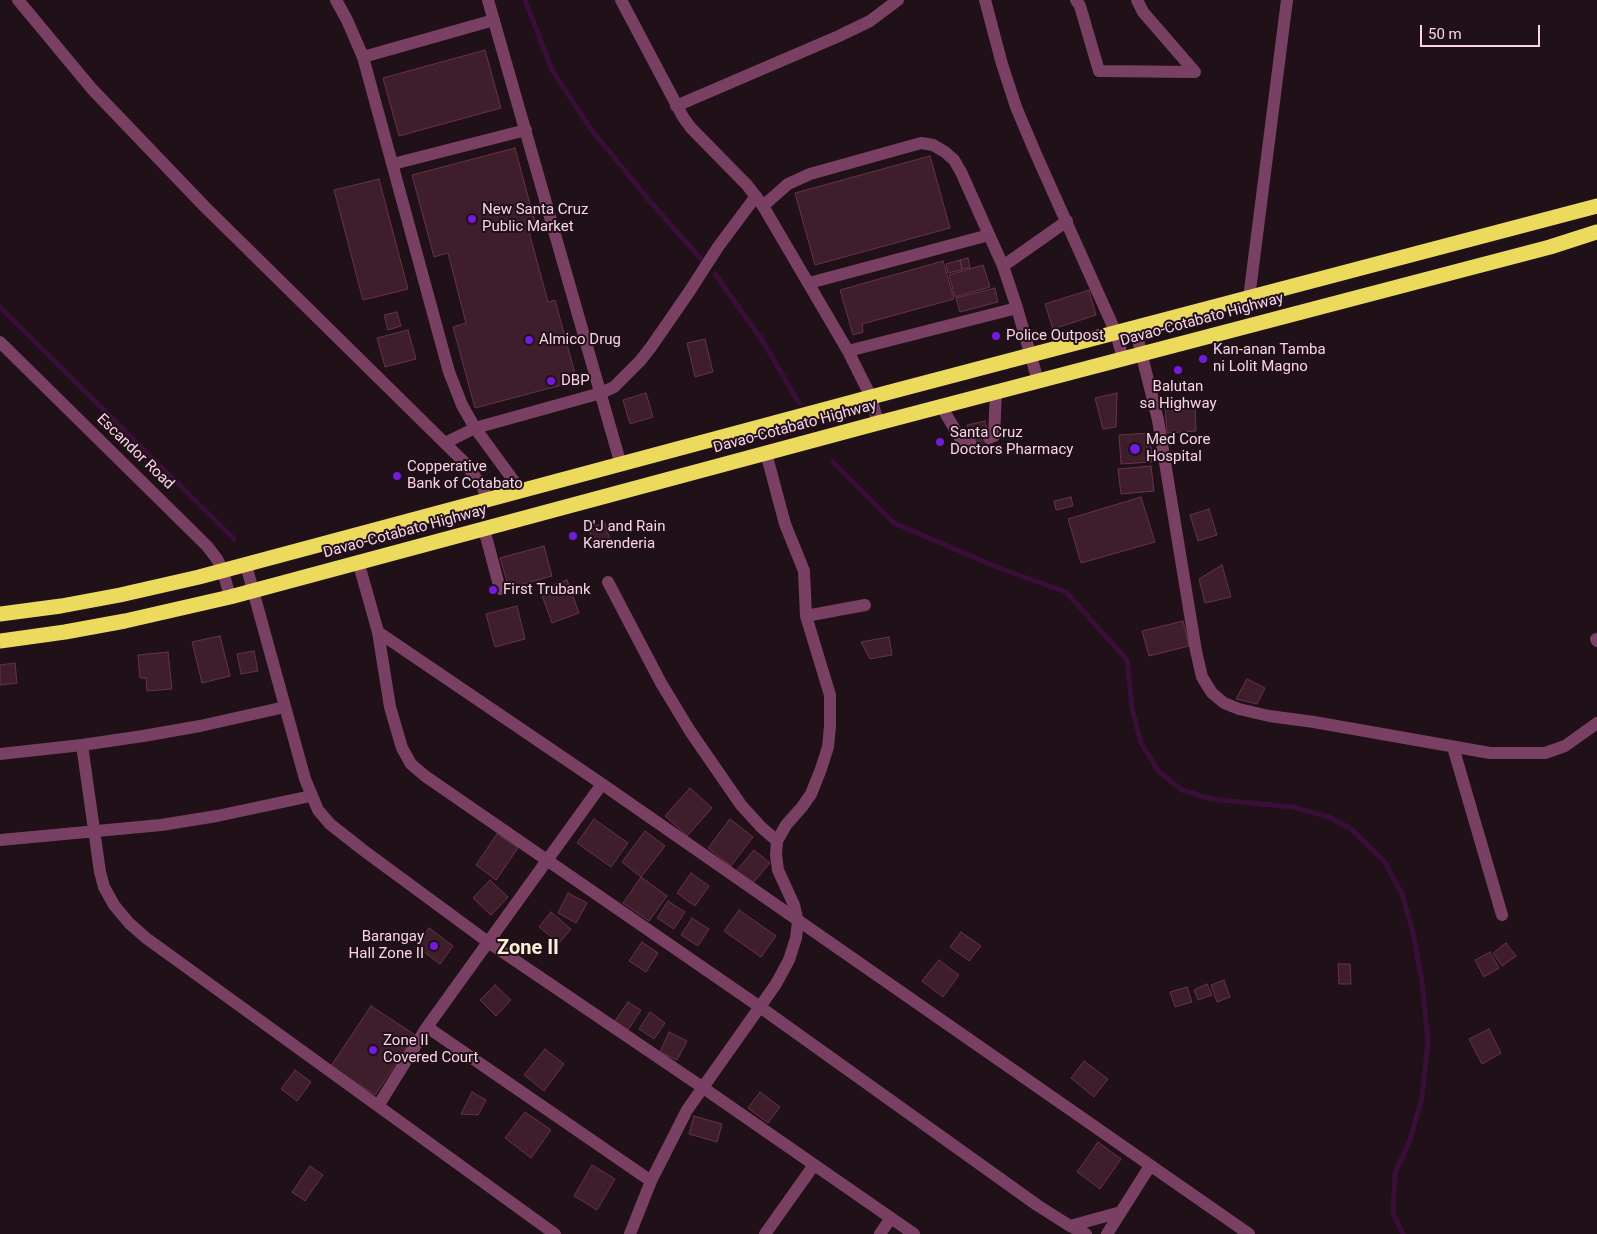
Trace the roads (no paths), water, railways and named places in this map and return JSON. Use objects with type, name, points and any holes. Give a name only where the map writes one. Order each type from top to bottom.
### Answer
[{"type":"highway","name":"Davao-Cotabato Highway","points":[[0,614],[61,606],[120,595],[223,571],[871,397],[1597,206]]},
{"type":"highway","name":"Davao-Cotabato Highway","points":[[0,641],[125,621],[254,590],[1597,232]]},
{"type":"highway","points":[[621,465],[628,490]]},
{"type":"highway","points":[[522,492],[529,517]]},
{"type":"street","points":[[18,0],[92,89],[205,207],[445,443],[474,474],[488,500]]},
{"type":"street","points":[[336,0],[350,26],[363,57],[449,372],[462,405],[474,428],[522,492]]},
{"type":"street","points":[[488,0],[621,465]]},
{"type":"street","points":[[621,0],[676,106],[691,128],[731,167],[760,201],[848,351],[871,397],[878,423]]},
{"type":"street","points":[[676,106],[839,36],[870,21],[898,0]]},
{"type":"street","points":[[985,0],[1016,107],[1116,333],[1123,359]]},
{"type":"street","points":[[1076,0],[1080,6],[1099,71],[1194,72],[1143,12],[1137,0]]},
{"type":"street","points":[[1249,298],[1287,0]]},
{"type":"street","points":[[363,57],[494,20]]},
{"type":"street","points":[[392,164],[526,130]]},
{"type":"street","points":[[445,443],[474,428],[601,393],[614,387],[640,361],[718,247],[760,201],[804,176],[921,143],[933,145],[945,152],[954,160],[962,172],[1018,308],[1038,381]]},
{"type":"street","points":[[1002,266],[1067,221]]},
{"type":"street","points":[[809,283],[989,235]]},
{"type":"street","points":[[848,351],[1018,308]]},
{"type":"street","points":[[1135,328],[1158,420],[1196,651],[1202,677],[1212,693],[1224,703],[1239,709],[1262,714],[1490,753],[1545,753],[1564,746],[1597,723]]},
{"type":"street","name":"Escandor Road","points":[[0,342],[197,535],[217,559],[223,571],[230,596]]},
{"type":"street","points":[[989,438],[994,436],[996,392]]},
{"type":"street","points":[[941,406],[963,443],[970,442]]},
{"type":"street","points":[[630,1234],[650,1181],[668,1143],[702,1087],[776,984],[789,960],[796,938],[798,922],[794,905],[778,870],[777,841],[786,825],[811,794],[821,769],[828,747],[830,695],[806,616],[804,571],[785,524],[766,453]]},
{"type":"street","points":[[484,529],[500,589]]},
{"type":"street","points":[[358,561],[378,632],[390,707],[402,748],[411,764],[425,776],[760,1007],[1000,1179],[1070,1226],[1086,1234]]},
{"type":"street","points":[[246,565],[310,796],[318,810],[330,824],[488,942],[914,1234]]},
{"type":"street","points":[[608,582],[661,683],[690,731],[741,805],[777,841]]},
{"type":"street","points":[[806,616],[865,605]]},
{"type":"street","points":[[378,632],[602,784],[1249,1234]]},
{"type":"street","points":[[0,754],[82,745],[200,726],[286,707]]},
{"type":"street","points":[[82,745],[104,887],[114,905],[129,923],[146,938],[555,1234]]},
{"type":"street","points":[[1453,747],[1502,915]]},
{"type":"street","points":[[378,1106],[428,1027],[602,784]]},
{"type":"street","points":[[0,840],[161,825],[217,816],[310,796]]},
{"type":"street","points":[[428,1027],[650,1181]]},
{"type":"street","points":[[765,1234],[814,1164]]},
{"type":"street","points":[[1107,1234],[1150,1166]]},
{"type":"street","points":[[1070,1226],[1121,1212]]},
{"type":"street","points":[[880,1234],[891,1218]]},
{"type":"waterway","points":[[525,0],[552,70],[590,128],[648,199],[701,259]]},
{"type":"waterway","points":[[715,274],[762,340],[799,403]]},
{"type":"waterway","points":[[0,307],[234,539]]},
{"type":"waterway","points":[[833,462],[894,523],[999,568],[1066,592],[1127,660],[1132,709],[1141,743],[1159,772],[1182,790],[1211,799],[1293,807],[1329,817],[1351,829],[1384,861],[1402,894],[1413,933],[1422,982],[1428,1042],[1422,1097],[1410,1140],[1395,1173],[1393,1213],[1403,1234]]},
{"type":"tunnel","points":[[970,442],[989,438]]},
{"type":"place","name":"New Santa Cruz Public Market","points":[[472,219]]},
{"type":"place","name":"Police Outpost","points":[[996,336]]},
{"type":"place","name":"Almico Drug","points":[[529,340]]},
{"type":"place","name":"Kan-anan Tamba ni Lolit Magno","points":[[1203,359]]},
{"type":"place","name":"Balutan sa Highway","points":[[1178,370]]},
{"type":"place","name":"DBP","points":[[551,381]]},
{"type":"place","name":"Santa Cruz Doctors Pharmacy","points":[[940,442]]},
{"type":"place","name":"Med Core Hospital","points":[[1135,449]]},
{"type":"place","name":"Copperative Bank of Cotabato","points":[[397,476]]},
{"type":"place","name":"D'J and Rain Karenderia","points":[[573,536]]},
{"type":"place","name":"First Trubank","points":[[493,590]]},
{"type":"place","name":"Barangay Hall Zone II","points":[[434,946]]},
{"type":"place","name":"Zone II Covered Court","points":[[373,1050]]},
{"type":"district","name":"Zone II","points":[[528,949]]}]
